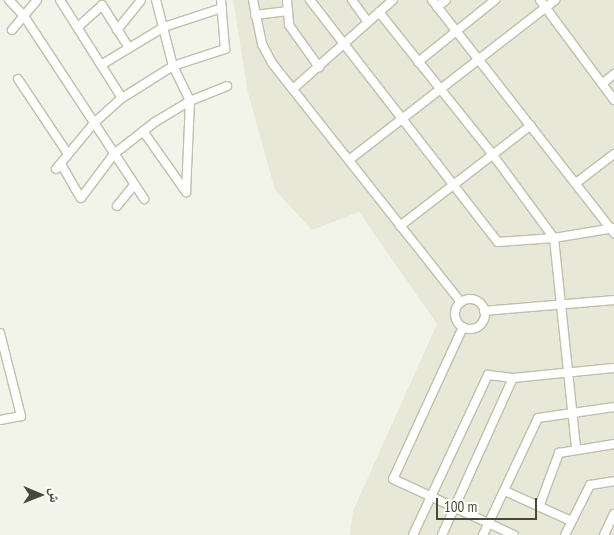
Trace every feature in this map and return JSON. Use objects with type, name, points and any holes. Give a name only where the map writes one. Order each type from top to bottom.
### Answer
[{"type":"street","points":[[10,0],[24,16],[144,199]]},
{"type":"street","points":[[12,30],[37,0]]},
{"type":"street","points":[[60,0],[79,26],[101,66],[122,98]]},
{"type":"street","points":[[117,30],[141,0]]},
{"type":"street","points":[[144,131],[186,192],[190,101],[173,66],[156,0]]},
{"type":"street","points":[[253,0],[255,15],[265,50],[461,302]]},
{"type":"street","points":[[287,0],[289,24],[318,67]]},
{"type":"street","points":[[310,0],[455,184],[498,242],[554,238],[613,230]]},
{"type":"street","points":[[352,0],[368,22]]},
{"type":"street","points":[[294,88],[393,0]]},
{"type":"street","points":[[446,0],[435,4],[613,230]]},
{"type":"street","points":[[418,62],[496,0]]},
{"type":"street","points":[[540,0],[544,9],[614,100]]},
{"type":"street","points":[[349,160],[402,116],[480,59],[555,0]]},
{"type":"street","points":[[101,66],[163,28],[222,4],[225,49],[173,66],[122,98],[94,123],[58,166],[81,198],[114,154],[144,131],[190,101],[227,86]]},
{"type":"street","points":[[79,26],[102,5],[129,48]]},
{"type":"street","points":[[255,15],[288,11]]},
{"type":"street","points":[[379,12],[493,154],[554,238],[563,305],[576,448]]},
{"type":"street","points":[[602,84],[614,74]]},
{"type":"street","points":[[18,79],[68,154]]},
{"type":"street","points":[[400,226],[530,126]]},
{"type":"street","points":[[576,183],[614,154]]},
{"type":"street","points":[[117,206],[134,185]]},
{"type":"street","points":[[461,302],[475,300],[484,311],[483,320],[476,327],[463,327]]},
{"type":"street","points":[[484,311],[614,300]]},
{"type":"street","points":[[461,302],[455,315],[463,327]]},
{"type":"street","points":[[463,327],[393,480],[514,535]]},
{"type":"street","points":[[0,333],[21,416],[0,420]]},
{"type":"street","points":[[413,535],[488,375],[513,378],[614,368]]},
{"type":"street","points":[[442,535],[513,378]]},
{"type":"street","points":[[483,535],[538,418],[573,411],[614,407]]},
{"type":"street","points":[[539,507],[559,453],[576,448],[614,444]]},
{"type":"street","points":[[565,535],[590,484],[614,481]]},
{"type":"street","points":[[505,491],[571,521]]},
{"type":"street","points":[[604,535],[614,514]]},
{"type":"shaded area","points":[[233,0],[614,0],[614,535],[350,535],[353,511],[437,324],[359,212],[312,230],[275,190],[248,93]]}]
